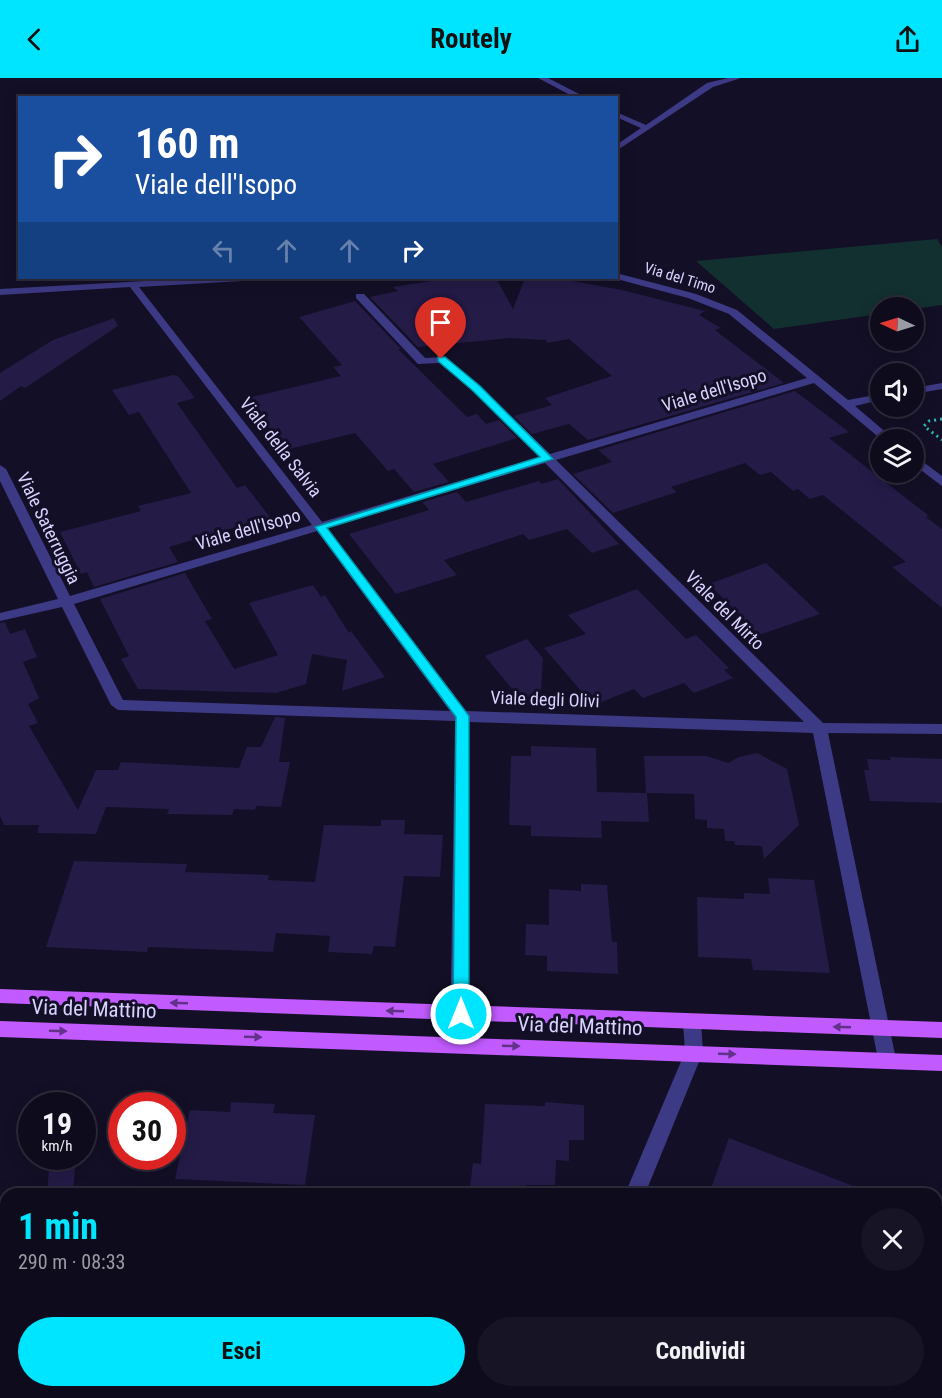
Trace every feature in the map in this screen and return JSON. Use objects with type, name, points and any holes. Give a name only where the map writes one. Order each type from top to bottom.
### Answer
[{"type":"main road","name":"Via del Mattino","points":[[0,996],[942,1030]]},
{"type":"main road","name":"Via del Mattino","points":[[0,1029],[694,1052],[942,1063]]},
{"type":"street","points":[[542,78],[579,96]]},
{"type":"street","points":[[618,147],[710,86],[737,78]]},
{"type":"street","points":[[618,115],[645,127]]},
{"type":"street","name":"Via del Timo","points":[[618,277],[692,296],[733,312],[877,429]]},
{"type":"street","points":[[0,292],[224,279]]},
{"type":"street","name":"Viale della Salvia","points":[[132,284],[320,527],[462,716]]},
{"type":"street","name":"Viale del Mirto","points":[[360,296],[422,362],[441,359],[476,388],[819,728]]},
{"type":"street","name":"Viale dell'Isopo","points":[[0,617],[65,602],[816,378]]},
{"type":"street","points":[[924,389],[942,386]]},
{"type":"street","points":[[846,404],[870,399]]},
{"type":"street","points":[[924,467],[942,482]]},
{"type":"street","name":"Viale Saterruggia","points":[[0,469],[65,602]]},
{"type":"street","name":"Viale degli Olivi","points":[[65,602],[118,705],[819,728],[942,729]]},
{"type":"street","points":[[459,1044],[462,716]]},
{"type":"street","points":[[819,728],[887,1059]]},
{"type":"street","points":[[637,1188],[694,1052],[692,1022]]},
{"type":"path","points":[[942,419],[929,421],[924,426],[942,440]]},
{"type":"green space","points":[[937,239],[942,247],[942,305],[924,308],[924,297],[870,297],[870,315],[774,329],[696,261]]},
{"type":"building","points":[[444,279],[497,279],[513,309],[525,279],[562,279],[622,290],[705,311],[699,315],[721,328],[715,330],[784,383],[588,440],[569,424],[532,434],[514,416],[552,405],[545,398],[612,376],[569,339],[547,343],[546,340],[510,338],[418,347],[370,297],[398,291],[393,287]]},
{"type":"building","points":[[355,301],[401,349],[398,349],[467,417],[477,414],[486,424],[499,420],[517,438],[433,464],[449,482],[414,492],[394,469],[388,471],[355,433],[285,450],[261,418],[258,419],[243,399],[341,376],[333,367],[342,365],[299,317]]},
{"type":"building","points":[[114,318],[118,326],[25,388],[21,386],[0,401],[0,373],[53,340]]},
{"type":"building","points":[[173,375],[178,376],[195,398],[177,403],[237,488],[245,485],[270,517],[169,547],[178,562],[94,587],[87,572],[81,574],[60,532],[141,511],[138,506],[191,493],[139,412],[129,415],[112,390]]},
{"type":"building","points":[[795,391],[849,432],[829,438],[870,470],[870,483],[887,483],[942,529],[942,608],[892,567],[906,562],[823,495],[810,499],[798,489],[793,491],[771,472],[760,475],[745,463],[671,487],[677,492],[613,513],[573,474],[612,462],[598,450]]},
{"type":"building","points":[[558,479],[619,544],[592,553],[567,529],[529,540],[523,534],[444,560],[457,575],[396,594],[349,534],[429,510],[422,502],[457,492],[466,502],[539,481],[541,484]]},
{"type":"building","points":[[766,563],[820,614],[759,635],[709,584]]},
{"type":"building","points":[[185,573],[212,619],[205,621],[234,669],[278,655],[249,603],[313,585],[321,597],[325,595],[349,633],[351,631],[385,677],[342,691],[347,660],[312,654],[306,684],[276,693],[138,689],[121,659],[129,656],[100,599]]},
{"type":"building","points":[[637,589],[686,639],[696,635],[729,668],[724,670],[733,678],[694,693],[684,683],[643,698],[634,689],[599,703],[588,691],[583,693],[544,648],[586,634],[568,615]]},
{"type":"building","points":[[5,622],[10,634],[25,629],[37,657],[23,662],[39,698],[28,704],[38,723],[29,726],[78,810],[96,770],[118,770],[121,762],[239,768],[247,747],[261,747],[275,717],[285,718],[279,762],[290,762],[281,807],[256,806],[255,810],[234,809],[232,815],[167,814],[169,809],[106,807],[96,834],[37,833],[39,825],[4,825],[0,816],[0,623]]},
{"type":"building","points":[[527,639],[543,658],[540,706],[518,704],[517,695],[485,656]]},
{"type":"building","points":[[531,746],[596,748],[597,792],[646,793],[644,756],[707,756],[728,763],[739,757],[757,753],[787,769],[799,825],[764,859],[762,846],[735,845],[734,841],[725,841],[724,829],[707,828],[707,820],[695,819],[694,794],[647,793],[649,822],[601,821],[602,838],[531,836],[531,826],[509,825],[511,756],[531,756]]},
{"type":"building","points":[[890,757],[942,759],[942,803],[870,801],[864,770],[869,770],[867,759],[891,760]]},
{"type":"building","points":[[381,820],[405,820],[404,834],[443,835],[440,877],[404,876],[395,947],[374,946],[372,954],[328,952],[330,936],[276,933],[273,952],[148,947],[147,952],[46,947],[74,861],[187,864],[185,872],[269,875],[268,880],[315,882],[324,825],[381,826]]},
{"type":"building","points":[[768,878],[814,880],[830,973],[753,970],[751,959],[698,957],[697,897],[744,899],[744,893],[770,894]]},
{"type":"building","points":[[581,884],[607,885],[612,942],[617,942],[618,974],[547,971],[547,956],[525,955],[526,924],[549,925],[549,889],[581,891]]},
{"type":"building","points":[[231,1102],[275,1104],[273,1113],[315,1115],[305,1185],[175,1179],[177,1170],[186,1170],[186,1128],[190,1110],[230,1112]]},
{"type":"building","points":[[545,1102],[584,1105],[584,1140],[569,1140],[569,1161],[556,1160],[555,1185],[526,1185],[526,1188],[470,1188],[473,1163],[481,1164],[485,1104],[545,1106]]},
{"type":"building","points":[[729,1138],[859,1188],[711,1188]]},
{"type":"building","points":[[49,1170],[75,1170],[73,1188],[47,1188]]},
{"type":"route","points":[[441,359],[476,388],[548,459],[320,527],[462,716],[461,1014]]}]
